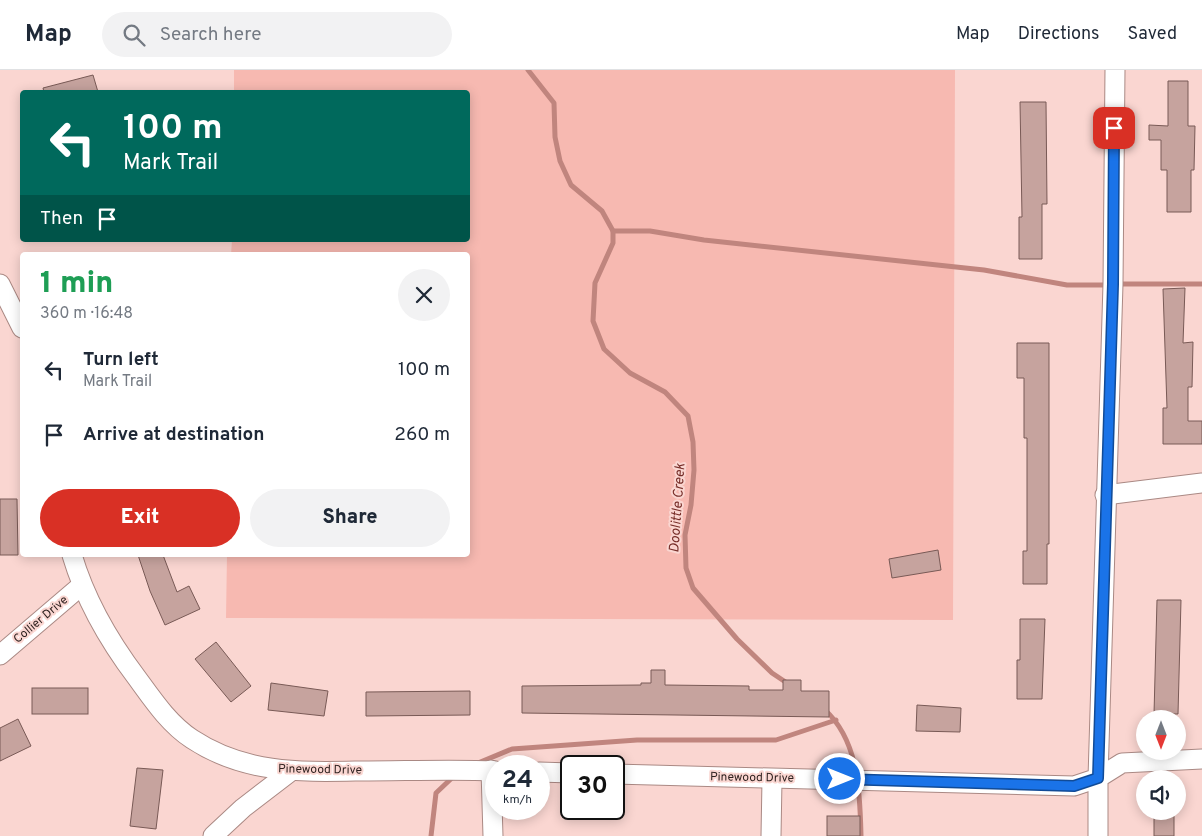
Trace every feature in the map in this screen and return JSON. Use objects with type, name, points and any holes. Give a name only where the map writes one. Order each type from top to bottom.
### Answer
[{"type":"street","points":[[1098,836],[1105,495],[1113,284],[1115,70]]},
{"type":"street","points":[[0,284],[20,324]]},
{"type":"street","points":[[1105,495],[1202,483]]},
{"type":"street","name":"Pinewood Drive","points":[[73,557],[91,604],[127,664],[163,712],[178,728],[191,739],[218,754],[290,772],[485,770]]},
{"type":"street","name":"Collier Drive","points":[[0,655],[82,585]]},
{"type":"street","name":"Pinewood Drive","points":[[625,774],[772,780],[856,779],[1074,786],[1098,778],[1122,763],[1202,759]]},
{"type":"street","points":[[213,836],[243,808],[290,772]]},
{"type":"street","points":[[771,836],[772,780]]},
{"type":"street","points":[[493,820],[493,836]]},
{"type":"shaded area","points":[[234,70],[955,70],[953,620],[226,618],[227,557],[470,557],[470,252],[231,252],[232,242],[470,242],[470,90],[234,90]]},
{"type":"building","points":[[93,75],[97,90],[44,90],[43,88]]},
{"type":"building","points":[[1168,81],[1188,81],[1188,126],[1195,126],[1194,170],[1191,170],[1191,212],[1167,212],[1167,170],[1161,170],[1161,140],[1149,140],[1149,125],[1168,126]]},
{"type":"building","points":[[1020,102],[1046,102],[1047,204],[1042,204],[1042,259],[1019,259],[1019,217],[1022,217]]},
{"type":"building","points":[[1185,288],[1183,343],[1193,342],[1192,387],[1188,387],[1188,421],[1202,421],[1202,444],[1163,444],[1163,408],[1167,408],[1163,289]]},
{"type":"building","points":[[1017,343],[1049,343],[1049,544],[1047,544],[1047,584],[1023,584],[1023,551],[1027,551],[1027,438],[1024,438],[1024,378],[1017,378]]},
{"type":"building","points":[[0,499],[17,499],[18,555],[0,555]]},
{"type":"building","points":[[938,550],[941,570],[892,578],[889,559]]},
{"type":"building","points":[[139,557],[164,557],[177,592],[189,586],[200,609],[165,625],[150,591]]},
{"type":"building","points":[[1157,600],[1181,600],[1178,710],[1154,710]]},
{"type":"building","points":[[1020,619],[1045,619],[1042,699],[1017,699],[1017,660],[1020,660]]},
{"type":"building","points":[[216,642],[251,686],[231,702],[195,659]]},
{"type":"building","points":[[651,670],[665,670],[665,685],[749,686],[749,690],[783,690],[783,680],[801,680],[801,691],[829,691],[829,717],[522,713],[522,686],[641,685],[641,683],[651,683]]},
{"type":"building","points":[[271,683],[328,691],[324,716],[268,710]]},
{"type":"building","points":[[32,688],[88,688],[88,714],[32,714]]},
{"type":"building","points":[[470,691],[470,715],[366,716],[366,692]]},
{"type":"building","points":[[917,705],[961,708],[960,732],[916,731]]},
{"type":"building","points":[[18,719],[31,746],[0,761],[0,728]]},
{"type":"building","points":[[137,768],[163,770],[156,829],[130,826]]},
{"type":"building","points":[[827,816],[860,816],[860,836],[827,836]]},
{"type":"building","points":[[1154,820],[1174,820],[1174,836],[1154,836]]},
{"type":"waterway","name":"Doolittle Creek","points":[[528,70],[554,103],[555,137],[560,161],[571,185],[602,211],[613,231],[613,243],[595,283],[593,321],[604,349],[630,373],[665,392],[688,416],[693,442],[694,470],[691,505],[685,535],[686,568],[693,588],[737,639],[772,673],[787,683]]},
{"type":"waterway","points":[[613,231],[650,231],[704,240],[984,270],[1067,285],[1109,285]]},
{"type":"waterway","points":[[1118,284],[1202,284]]},
{"type":"waterway","name":"Doolittle Creek","points":[[825,710],[845,737],[851,752],[858,785],[861,836]]},
{"type":"waterway","points":[[478,763],[512,749],[637,740],[776,740],[836,720]]},
{"type":"waterway","points":[[431,836],[436,793],[455,775]]},
{"type":"route","points":[[840,779],[1074,786],[1098,778],[1105,495],[1113,284],[1114,128]]}]
